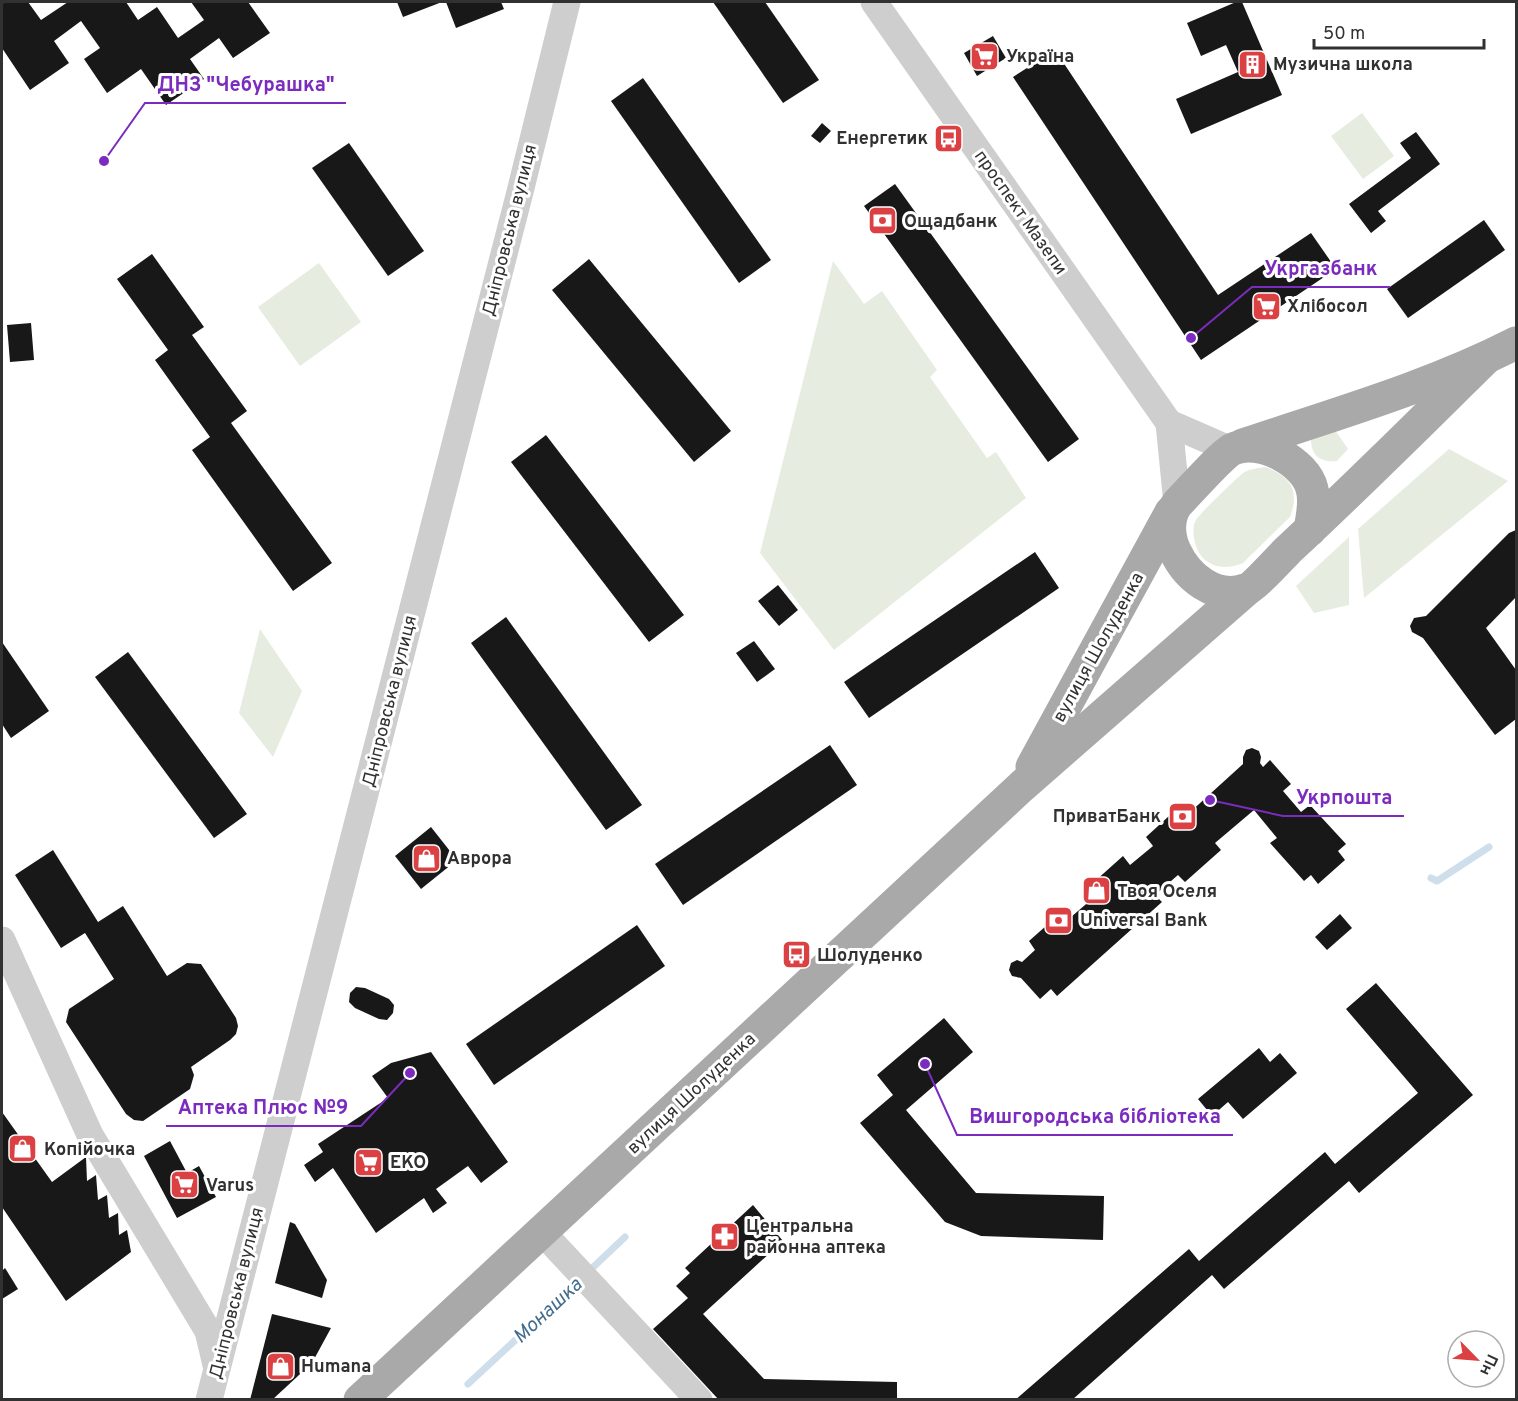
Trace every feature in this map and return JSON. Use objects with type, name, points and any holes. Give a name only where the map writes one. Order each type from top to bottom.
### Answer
[{"type":"main road","points":[[1485,359],[1246,590],[1222,592],[1205,585],[1179,560],[1169,531],[1175,506],[1233,449],[1378,400],[1485,359],[1516,343]]},
{"type":"main road","points":[[1233,449],[1255,447],[1275,451],[1290,460],[1303,472],[1312,488],[1313,509],[1310,530]]},
{"type":"main road","name":"вулиця Шолуденка","points":[[1022,786],[1175,506]]},
{"type":"main road","name":"вулиця Шолуденка","points":[[360,1400],[1022,786],[1246,590]]},
{"type":"street","name":"Дніпровська вулиця","points":[[208,1400],[567,2]]},
{"type":"street","name":"проспект Мазепи","points":[[874,2],[1169,423],[1175,506]]},
{"type":"street","points":[[1169,423],[1233,449]]},
{"type":"street","points":[[2,940],[90,1135],[208,1331],[216,1369]]},
{"type":"street","points":[[541,1231],[699,1400]]},
{"type":"shaded area","points":[[1362,113],[1394,156],[1363,179],[1331,136]]},
{"type":"shaded area","points":[[833,261],[864,304],[882,291],[937,370],[930,377],[987,458],[996,452],[1026,498],[834,650],[760,553]]},
{"type":"shaded area","points":[[319,263],[361,322],[300,366],[258,307]]},
{"type":"shaded area","points":[[1333,427],[1348,449],[1337,461],[1326,461],[1315,454],[1311,440]]},
{"type":"shaded area","points":[[1449,449],[1508,481],[1364,598],[1358,529]]},
{"type":"shaded area","points":[[1265,467],[1281,475],[1291,486],[1294,499],[1290,517],[1243,563],[1226,567],[1211,564],[1205,560],[1196,547],[1193,534],[1195,522],[1243,473]]},
{"type":"shaded area","points":[[1349,537],[1349,605],[1314,613],[1296,586]]},
{"type":"shaded area","points":[[260,629],[302,691],[273,757],[239,713]]},
{"type":"building","points":[[28,2],[41,20],[68,2],[126,2],[138,20],[157,7],[178,38],[204,20],[191,2],[248,2],[270,33],[233,58],[219,38],[190,59],[204,79],[166,105],[141,69],[107,93],[84,59],[100,48],[81,21],[54,41],[69,63],[30,90],[2,48],[2,4]]},
{"type":"building","points":[[397,2],[442,2],[403,17]]},
{"type":"building","points":[[446,2],[501,2],[504,9],[456,28]]},
{"type":"building","points":[[713,2],[765,2],[819,80],[783,103]]},
{"type":"building","name":"Музична школа","points":[[1236,2],[1242,2],[1282,95],[1191,134],[1176,99],[1238,72],[1226,45],[1201,56],[1187,23]]},
{"type":"building","name":"Україна","points":[[993,36],[1006,58],[977,76],[964,53]]},
{"type":"building","points":[[1055,50],[1218,295],[1311,233],[1336,269],[1201,360],[1013,77]]},
{"type":"building","points":[[643,78],[771,260],[739,283],[611,101]]},
{"type":"building","points":[[822,123],[831,131],[820,143],[811,136]]},
{"type":"building","points":[[1416,132],[1440,164],[1378,211],[1386,221],[1371,233],[1349,204],[1411,158],[1400,143]]},
{"type":"building","points":[[349,143],[424,251],[388,276],[312,168]]},
{"type":"building","points":[[895,184],[1079,439],[1048,462],[864,206]]},
{"type":"building","points":[[1484,220],[1505,250],[1408,318],[1387,289]]},
{"type":"building","points":[[152,254],[204,327],[192,335],[247,411],[231,423],[332,563],[293,591],[192,450],[210,437],[155,360],[168,350],[117,279]]},
{"type":"building","points":[[589,259],[731,431],[694,462],[552,290]]},
{"type":"building","points":[[31,323],[34,360],[10,362],[7,325]]},
{"type":"building","points":[[546,435],[684,615],[649,642],[511,462]]},
{"type":"building","points":[[1516,530],[1516,597],[1486,628],[1516,670],[1516,719],[1495,735],[1423,638],[1412,632],[1410,626],[1414,618],[1426,616],[1509,533]]},
{"type":"building","points":[[1035,552],[1059,588],[869,718],[844,682]]},
{"type":"building","points":[[778,585],[798,610],[779,626],[758,601]]},
{"type":"building","points":[[506,617],[642,805],[606,830],[471,643]]},
{"type":"building","points":[[754,641],[775,669],[757,682],[736,653]]},
{"type":"building","points":[[2,642],[49,711],[11,738],[2,724]]},
{"type":"building","points":[[128,652],[247,814],[214,838],[95,677]]},
{"type":"building","points":[[830,745],[857,785],[683,905],[655,864]]},
{"type":"building","points":[[1252,748],[1259,751],[1260,763],[1263,767],[1270,760],[1291,784],[1283,791],[1301,812],[1310,805],[1346,844],[1338,851],[1345,860],[1318,884],[1311,875],[1304,881],[1270,843],[1277,838],[1254,810],[1215,843],[1221,850],[1185,882],[1178,875],[1155,895],[1162,902],[1057,996],[1051,989],[1040,999],[1021,978],[1012,976],[1009,970],[1011,963],[1017,960],[1022,962],[1035,950],[1029,941],[1065,909],[1071,917],[1092,899],[1085,890],[1123,856],[1130,865],[1153,846],[1146,837],[1181,805],[1188,814],[1243,764],[1246,750]]},
{"type":"building","name":"Аврора","points":[[431,827],[457,860],[421,889],[395,856]]},
{"type":"building","points":[[53,850],[98,922],[123,906],[167,976],[187,963],[201,964],[236,1018],[238,1026],[236,1034],[191,1067],[194,1075],[190,1089],[143,1121],[134,1120],[126,1114],[66,1022],[69,1009],[114,979],[85,933],[61,948],[15,875]]},
{"type":"building","points":[[1340,914],[1352,928],[1327,950],[1315,937]]},
{"type":"building","points":[[637,925],[665,966],[494,1085],[466,1044]]},
{"type":"building","points":[[1376,983],[1473,1095],[1359,1193],[1349,1181],[1224,1289],[1212,1275],[1072,1400],[1015,1400],[1189,1249],[1199,1261],[1325,1152],[1335,1164],[1418,1093],[1346,1009]]},
{"type":"building","points":[[356,987],[365,988],[389,999],[394,1005],[393,1013],[387,1020],[379,1019],[355,1008],[349,1002],[350,993]]},
{"type":"building","points":[[944,1018],[973,1052],[906,1110],[976,1193],[1104,1196],[1103,1240],[981,1236],[945,1222],[860,1123],[893,1095],[877,1075]]},
{"type":"building","points":[[1259,1048],[1270,1062],[1280,1053],[1297,1073],[1243,1119],[1228,1102],[1212,1116],[1198,1099]]},
{"type":"building","points":[[431,1052],[508,1162],[481,1183],[468,1166],[436,1189],[447,1203],[433,1213],[424,1198],[376,1233],[333,1168],[315,1182],[304,1165],[323,1152],[318,1144],[388,1098],[372,1076],[391,1063]]},
{"type":"building","points":[[2,1112],[52,1182],[86,1157],[87,1181],[96,1175],[98,1200],[107,1195],[109,1218],[118,1213],[119,1235],[127,1230],[131,1252],[66,1301],[2,1207]]},
{"type":"building","name":"Varus","points":[[170,1141],[187,1173],[199,1166],[216,1197],[177,1218],[144,1156]]},
{"type":"building","points":[[753,1205],[783,1241],[703,1314],[764,1379],[897,1382],[897,1400],[719,1400],[653,1329],[688,1298],[676,1286],[690,1273],[685,1268]]},
{"type":"building","points":[[290,1222],[295,1224],[327,1280],[322,1298],[275,1283]]},
{"type":"building","points":[[5,1268],[18,1289],[2,1299],[2,1271]]},
{"type":"building","points":[[272,1314],[331,1328],[312,1363],[272,1400],[250,1400]]},
{"type":"waterway","points":[[1431,878],[1437,881],[1489,847]]},
{"type":"waterway","name":"Монашка","points":[[588,1272],[625,1237]]},
{"type":"waterway","name":"Монашка","points":[[468,1384],[580,1280]]},
{"type":"place","name":"Україна","points":[[985,56]]},
{"type":"place","name":"Музична школа","points":[[1252,64]]},
{"type":"place","name":"Енергетик","points":[[949,138]]},
{"type":"place","name":"ДНЗ \"Чебурашка\"","points":[[104,161]]},
{"type":"place","name":"Ощадбанк","points":[[883,221]]},
{"type":"place","name":"Хлібосол","points":[[1266,306]]},
{"type":"place","name":"Укргазбанк","points":[[1191,338]]},
{"type":"place","name":"Укрпошта","points":[[1210,800]]},
{"type":"place","name":"ПриватБанк","points":[[1182,816]]},
{"type":"place","name":"Аврора","points":[[426,858]]},
{"type":"place","name":"Твоя Оселя","points":[[1096,891]]},
{"type":"place","name":"Universal Bank","points":[[1059,920]]},
{"type":"place","name":"Шолуденко","points":[[796,955]]},
{"type":"place","name":"Вишгородська бібліотека","points":[[925,1064]]},
{"type":"place","name":"Аптека Плюс №9","points":[[410,1073]]},
{"type":"place","name":"Копійочка","points":[[23,1149]]},
{"type":"place","name":"EKO","points":[[369,1162]]},
{"type":"place","name":"Varus","points":[[185,1185]]},
{"type":"place","name":"Центральна районна аптека","points":[[725,1236]]},
{"type":"place","name":"Humana","points":[[280,1366]]}]
